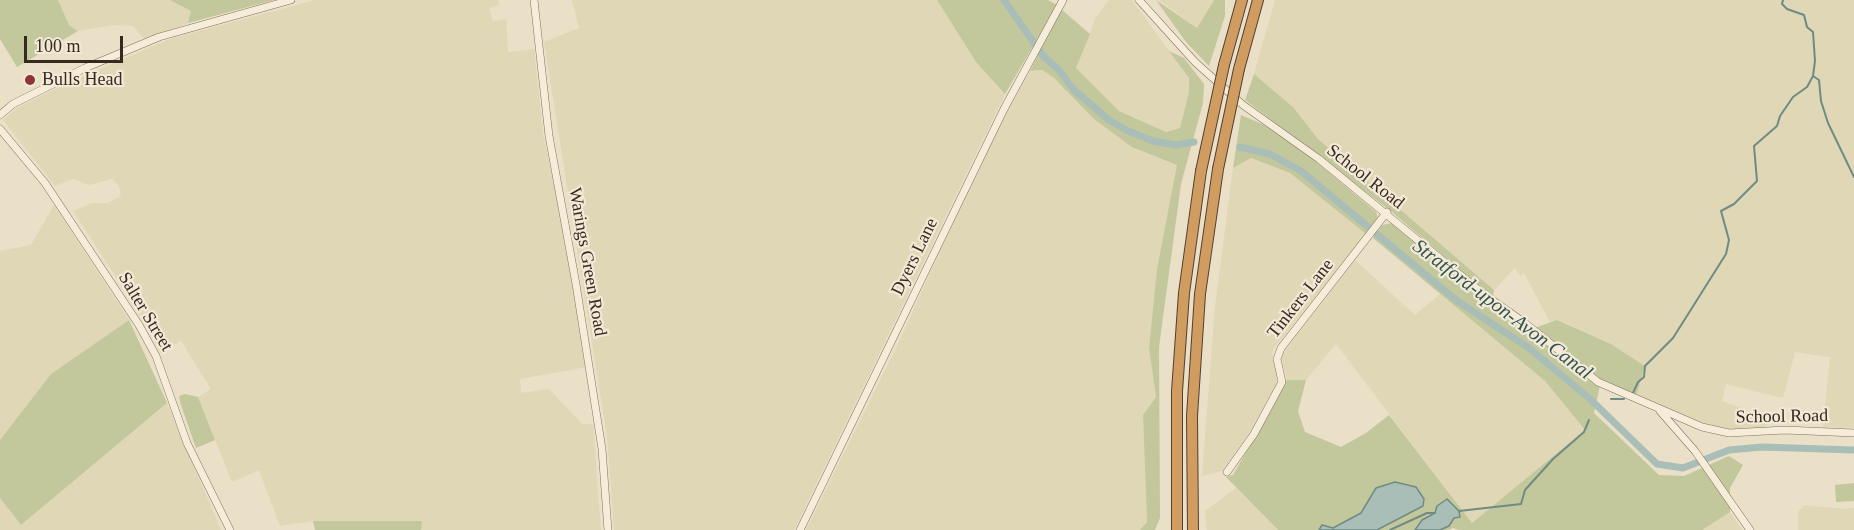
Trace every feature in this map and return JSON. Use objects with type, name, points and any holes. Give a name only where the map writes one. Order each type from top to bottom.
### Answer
[{"type":"highway","points":[[1177,530],[1177,391],[1184,293],[1201,171],[1224,65],[1242,0]]},
{"type":"highway","points":[[1193,530],[1192,416],[1200,294],[1218,169],[1239,69],[1258,0]]},
{"type":"street","points":[[0,115],[23,98],[159,37],[291,0]]},
{"type":"street","name":"Warings Green Road","points":[[534,0],[549,136],[576,284],[602,449],[608,530]]},
{"type":"street","name":"Dyers Lane","points":[[800,530],[1004,109],[1063,0]]},
{"type":"street","name":"School Road","points":[[1139,0],[1206,73],[1243,105],[1319,159],[1387,212],[1481,292],[1526,323],[1574,365],[1598,382],[1702,428],[1729,433],[1785,430],[1854,432]]},
{"type":"street","name":"Salter Street","points":[[0,129],[45,183],[139,325],[156,356],[191,451],[230,530]]},
{"type":"street","name":"Tinkers Lane","points":[[1227,472],[1254,434],[1282,382],[1277,358],[1281,348],[1387,212]]},
{"type":"street","points":[[1660,411],[1695,451],[1750,530]]},
{"type":"shaded area","points":[[58,0],[170,0],[191,11],[191,17],[188,23],[145,40],[133,26],[114,25],[78,31],[69,25]]},
{"type":"shaded area","points":[[315,0],[498,0],[499,5],[489,8],[493,21],[506,19],[508,52],[534,49],[543,134],[571,264],[586,367],[520,379],[521,393],[549,389],[582,424],[593,424],[601,530],[421,530],[422,521],[313,521],[280,526],[259,470],[232,482],[198,397],[211,389],[181,341],[161,353],[140,314],[73,211],[92,203],[108,203],[121,196],[119,186],[112,179],[89,185],[73,179],[55,186],[3,120],[17,108],[63,85],[170,39]]},
{"type":"shaded area","points":[[572,0],[937,0],[976,62],[1005,94],[794,530],[614,530],[607,436],[544,42],[579,28]]},
{"type":"shaded area","points":[[1109,0],[1132,0],[1189,78],[1189,92],[1180,128],[1166,132],[1119,111],[1076,68],[1096,17]]},
{"type":"shaded area","points":[[1159,0],[1214,0],[1197,28]]},
{"type":"shaded area","points":[[1275,0],[1854,0],[1854,428],[1823,427],[1830,357],[1795,352],[1783,398],[1726,384],[1722,401],[1744,409],[1743,414],[1768,418],[1767,426],[1758,429],[1728,430],[1708,425],[1636,396],[1644,365],[1611,344],[1558,320],[1550,322],[1524,273],[1520,276],[1515,268],[1494,290],[1318,139],[1293,107],[1254,74]]},
{"type":"shaded area","points":[[1042,70],[1054,78],[1094,119],[1178,165],[1157,268],[1149,348],[1156,397],[1143,415],[1147,522],[1140,530],[806,530],[900,340],[981,160],[1030,71]]},
{"type":"shaded area","points":[[1251,158],[1290,173],[1366,234],[1274,348],[1272,354],[1277,374],[1276,384],[1249,433],[1222,471],[1202,476],[1215,307],[1233,168]]},
{"type":"shaded area","points":[[54,205],[129,320],[51,374],[0,440],[0,251],[31,245]]},
{"type":"shaded area","points":[[1355,260],[1415,315],[1440,294],[1545,381],[1585,430],[1472,523],[1336,344],[1306,380],[1287,380],[1281,356]]},
{"type":"shaded area","points":[[167,403],[221,530],[0,530],[0,498],[21,525]]},
{"type":"shaded area","points":[[1236,488],[1278,530],[1207,530],[1205,511]]},
{"type":"shaded area","points":[[1804,505],[1854,508],[1854,530],[1798,530],[1798,512]]},
{"type":"shaded area","points":[[1730,512],[1742,530],[1702,530]]},
{"type":"green space","points":[[0,0],[58,0],[69,25],[78,31],[17,67],[0,39]]},
{"type":"green space","points":[[170,0],[274,0],[188,23],[191,11]]},
{"type":"green space","points":[[937,0],[1048,0],[1057,5],[1005,94],[976,62]]},
{"type":"green space","points":[[1156,0],[1197,28],[1214,0],[1225,0],[1225,16],[1209,66],[1186,42]]},
{"type":"green space","points":[[1061,9],[1090,34],[1076,68],[1119,111],[1166,132],[1180,128],[1189,92],[1189,78],[1169,51],[1184,58],[1204,84],[1203,103],[1181,184],[1159,347],[1160,518],[1155,530],[1140,530],[1147,522],[1143,415],[1156,397],[1149,348],[1157,269],[1177,165],[1132,147],[1094,119],[1054,78],[1042,70],[1030,71]]},
{"type":"green space","points":[[1254,74],[1293,107],[1318,139],[1494,290],[1493,298],[1392,212],[1245,100]]},
{"type":"green space","points":[[1241,115],[1262,124],[1295,144],[1376,212],[1378,218],[1366,234],[1290,173],[1251,158],[1233,168]]},
{"type":"green space","points":[[1393,223],[1526,331],[1557,320],[1611,344],[1645,366],[1636,396],[1601,381],[1594,413],[1659,475],[1684,476],[1729,456],[1743,465],[1730,488],[1730,512],[1702,530],[1459,530],[1453,528],[1449,530],[1278,530],[1226,477],[1233,475],[1287,380],[1306,380],[1298,411],[1305,432],[1341,447],[1366,433],[1389,415],[1472,523],[1585,430],[1545,381],[1373,238],[1382,225]]},
{"type":"green space","points":[[129,320],[167,403],[21,525],[0,498],[0,440],[51,374]]},
{"type":"green space","points":[[185,394],[198,397],[215,440],[196,448],[179,396]]},
{"type":"green space","points":[[1854,483],[1854,501],[1836,502],[1835,485]]},
{"type":"green space","points":[[313,521],[422,521],[421,530],[315,530]]},
{"type":"water","points":[[1395,482],[1416,487],[1424,499],[1423,506],[1377,530],[1319,530],[1322,525],[1333,528],[1361,513],[1376,488]]},
{"type":"water","points":[[1447,499],[1459,511],[1460,517],[1454,518],[1449,526],[1440,530],[1415,530],[1422,520],[1435,513],[1437,506]]},
{"type":"waterway","name":"Stratford-upon-Avon Canal","points":[[1004,0],[1043,56],[1058,69],[1074,90],[1109,120],[1153,141],[1175,145],[1194,142]]},
{"type":"waterway","points":[[1633,393],[1638,382],[1644,377],[1645,366],[1673,338],[1726,254],[1729,240],[1721,211],[1734,204],[1757,181],[1754,146],[1777,126],[1780,116],[1793,97],[1807,87],[1813,76],[1815,61],[1813,32],[1807,27],[1804,15],[1787,9],[1782,4],[1783,0]]},
{"type":"waterway","points":[[1813,76],[1819,80],[1821,101],[1828,123],[1854,177]]},
{"type":"waterway","name":"Stratford-upon-Avon Canal","points":[[1240,147],[1270,154],[1301,171],[1456,300],[1529,348],[1589,398],[1657,464],[1683,468],[1729,450],[1762,447],[1854,450]]},
{"type":"waterway","points":[[1611,399],[1624,399]]},
{"type":"waterway","points":[[1459,511],[1521,504],[1525,490],[1553,459],[1584,432],[1589,420]]},
{"type":"waterway","points":[[1390,530],[1427,513],[1435,513]]},
{"type":"place","name":"Bulls Head","points":[[30,80]]}]
